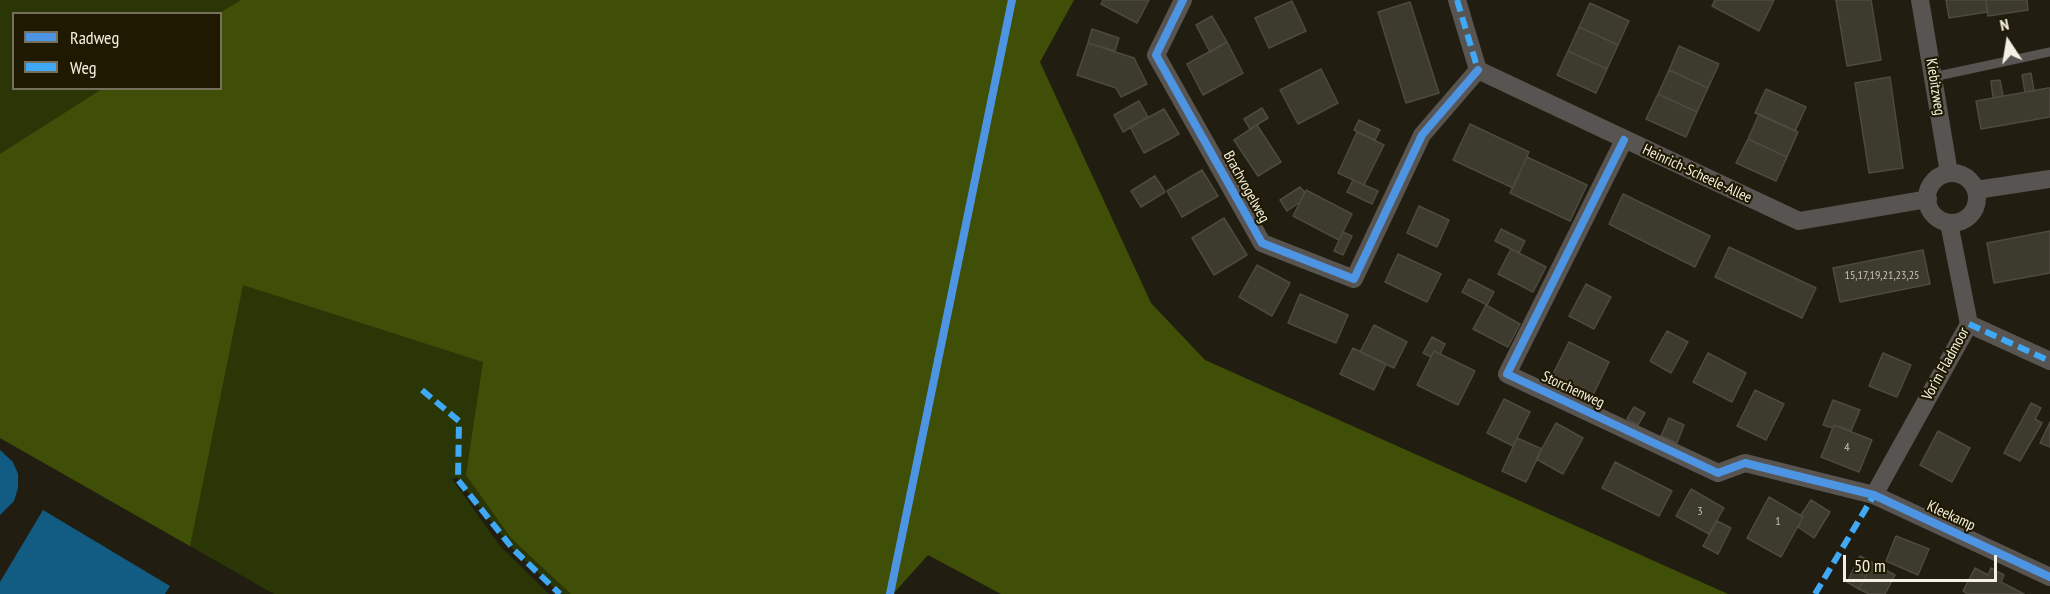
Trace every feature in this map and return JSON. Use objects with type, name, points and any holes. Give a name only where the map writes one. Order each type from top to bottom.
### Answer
[{"type":"street","name":"Brachvogelweg","points":[[1183,0],[1156,54],[1262,243],[1354,279],[1422,135],[1478,70]]},
{"type":"street","points":[[1457,0],[1478,70]]},
{"type":"street","name":"Kiebitzweg","points":[[1920,0],[1949,173]]},
{"type":"street","name":"Heinrich-Scheele-Allee","points":[[1478,70],[1799,221],[1928,199]]},
{"type":"street","name":"Storchenweg","points":[[1624,140],[1507,374],[1718,472],[1745,463],[1874,495]]},
{"type":"street","points":[[1949,173],[1965,176],[1976,190],[1977,199],[1973,213],[1966,219],[1949,223],[1939,219],[1931,212],[1928,191],[1932,183],[1940,176],[1949,173]]},
{"type":"street","points":[[1976,190],[2050,179]]},
{"type":"street","name":"Vor'm Fladmoor","points":[[1874,495],[1969,324],[1949,223]]},
{"type":"street","points":[[1969,324],[2050,361]]},
{"type":"street","name":"Kleekamp","points":[[1874,495],[2050,577]]},
{"type":"lane","points":[[1933,77],[2050,52]]},
{"type":"green space","points":[[0,0],[1000,0],[889,594],[560,594],[513,549],[458,480],[458,477],[452,479],[500,546],[549,594],[274,594],[0,438]]},
{"type":"green space","points":[[241,0],[1074,0],[1040,62],[1151,303],[1205,360],[1728,594],[1001,594],[928,555],[893,594],[571,594],[511,538],[466,475],[483,362],[243,285],[190,546],[0,438],[0,154],[100,90],[222,90],[222,12]]},
{"type":"water","points":[[0,450],[13,462],[18,474],[18,488],[14,501],[0,515]]},
{"type":"water","points":[[43,510],[170,586],[165,594],[0,594],[0,582]]},
{"type":"building","points":[[1103,0],[1149,0],[1137,23],[1101,4]]},
{"type":"building","points":[[1715,0],[1774,0],[1759,31],[1712,6]]},
{"type":"building","points":[[1836,0],[1871,0],[1881,60],[1847,66]]},
{"type":"building","points":[[1946,0],[1986,0],[1987,12],[1949,18]]},
{"type":"building","points":[[1986,0],[2027,0],[2028,10],[1988,16]]},
{"type":"building","points":[[1292,1],[1306,31],[1269,48],[1255,18]]},
{"type":"building","points":[[1410,2],[1439,93],[1406,103],[1378,12]]},
{"type":"building","points":[[1590,3],[1629,21],[1618,45],[1579,27]]},
{"type":"building","points":[[1212,16],[1227,42],[1210,52],[1196,25]]},
{"type":"building","points":[[1579,27],[1618,45],[1607,69],[1568,51]]},
{"type":"building","points":[[1092,29],[1119,38],[1115,51],[1088,43]]},
{"type":"building","points":[[1227,42],[1243,73],[1203,95],[1187,64]]},
{"type":"building","points":[[1088,43],[1134,58],[1147,84],[1121,97],[1116,88],[1077,75]]},
{"type":"building","points":[[1679,46],[1719,64],[1708,88],[1669,70]]},
{"type":"building","points":[[1568,51],[1607,69],[1596,93],[1557,75]]},
{"type":"building","points":[[1321,69],[1338,103],[1298,124],[1280,90]]},
{"type":"building","points":[[1669,70],[1708,88],[1697,112],[1658,94]]},
{"type":"building","points":[[2031,73],[2034,91],[2025,92],[2022,75]]},
{"type":"building","points":[[1890,77],[1903,168],[1869,173],[1855,83]]},
{"type":"building","points":[[2000,80],[2003,96],[1993,98],[1991,81]]},
{"type":"building","points":[[2050,88],[2050,117],[1981,129],[1976,101]]},
{"type":"building","points":[[1766,89],[1806,107],[1795,131],[1755,113]]},
{"type":"building","points":[[1658,94],[1697,112],[1686,137],[1646,119]]},
{"type":"building","points":[[1139,101],[1148,117],[1123,132],[1114,115]]},
{"type":"building","points":[[1262,108],[1268,118],[1250,129],[1244,119]]},
{"type":"building","points":[[1164,109],[1179,134],[1144,153],[1130,127]]},
{"type":"building","points":[[1759,114],[1798,132],[1787,157],[1748,139]]},
{"type":"building","points":[[1359,120],[1380,130],[1375,140],[1354,130]]},
{"type":"building","points":[[1470,124],[1529,152],[1513,188],[1453,160]]},
{"type":"building","points":[[1257,125],[1281,162],[1258,176],[1234,140]]},
{"type":"building","points":[[1357,132],[1384,145],[1364,185],[1338,173]]},
{"type":"building","points":[[1748,139],[1787,157],[1776,181],[1736,163]]},
{"type":"building","points":[[1527,157],[1587,185],[1570,221],[1510,193]]},
{"type":"building","points":[[1202,170],[1218,196],[1182,217],[1167,191]]},
{"type":"building","points":[[1155,176],[1165,192],[1141,207],[1131,191]]},
{"type":"building","points":[[1353,180],[1378,191],[1372,204],[1347,192]]},
{"type":"building","points":[[1300,187],[1305,193],[1300,202],[1287,211],[1280,200]]},
{"type":"building","points":[[1306,190],[1352,214],[1339,240],[1293,216]]},
{"type":"building","points":[[1623,194],[1710,236],[1695,267],[1609,224]]},
{"type":"building","points":[[1419,206],[1449,220],[1437,247],[1407,233]]},
{"type":"building","points":[[1224,218],[1247,255],[1214,275],[1192,238]]},
{"type":"building","points":[[1501,229],[1525,241],[1519,253],[1495,241]]},
{"type":"building","points":[[2050,231],[2050,273],[1994,283],[1987,243]]},
{"type":"building","points":[[1343,232],[1352,236],[1343,255],[1334,251]]},
{"type":"building","points":[[1729,247],[1816,288],[1802,318],[1715,277]]},
{"type":"building","points":[[1511,249],[1546,267],[1533,292],[1498,274]]},
{"type":"building","points":[[1923,250],[1930,284],[1840,302],[1833,268]]},
{"type":"building","points":[[1398,254],[1441,274],[1427,302],[1385,282]]},
{"type":"building","points":[[1257,265],[1290,283],[1272,316],[1239,297]]},
{"type":"building","points":[[1469,279],[1494,292],[1487,305],[1462,292]]},
{"type":"building","points":[[1586,284],[1611,297],[1594,329],[1569,316]]},
{"type":"building","points":[[1300,294],[1348,315],[1336,343],[1288,323]]},
{"type":"building","points":[[1486,305],[1520,324],[1508,347],[1473,329]]},
{"type":"building","points":[[1374,325],[1407,342],[1394,368],[1360,352]]},
{"type":"building","points":[[1667,331],[1688,342],[1671,373],[1650,361]]},
{"type":"building","points":[[1432,337],[1445,344],[1440,354],[1434,351],[1431,357],[1423,353]]},
{"type":"building","points":[[1569,342],[1609,362],[1593,395],[1552,376]]},
{"type":"building","points":[[1353,348],[1386,364],[1374,390],[1340,374]]},
{"type":"building","points":[[1434,351],[1475,371],[1458,405],[1417,385]]},
{"type":"building","points":[[1708,353],[1746,373],[1732,402],[1693,382]]},
{"type":"building","points":[[1883,353],[1911,365],[1897,397],[1869,386]]},
{"type":"building","points":[[1755,390],[1784,404],[1766,440],[1737,426]]},
{"type":"building","points":[[1504,399],[1530,412],[1513,446],[1487,433]]},
{"type":"building","points":[[1833,400],[1860,410],[1851,431],[1834,425],[1833,428],[1823,425]]},
{"type":"building","points":[[2031,403],[2041,408],[2035,419],[2042,423],[2020,461],[2004,453]]},
{"type":"building","points":[[1634,407],[1645,413],[1638,425],[1627,419]]},
{"type":"building","points":[[1669,418],[1684,425],[1677,443],[1661,436]]},
{"type":"building","points":[[2050,422],[2050,447],[2040,443]]},
{"type":"building","points":[[1556,423],[1583,438],[1563,474],[1536,459]]},
{"type":"building","points":[[1834,425],[1872,440],[1859,472],[1821,457]]},
{"type":"building","points":[[1938,431],[1970,448],[1952,482],[1920,465]]},
{"type":"building","points":[[1517,438],[1542,449],[1526,482],[1502,471]]},
{"type":"building","points":[[1615,462],[1672,491],[1659,516],[1602,488]]},
{"type":"building","points":[[1691,489],[1724,508],[1709,534],[1676,516]]},
{"type":"building","points":[[1769,497],[1803,517],[1781,557],[1747,538]]},
{"type":"building","points":[[1811,500],[1830,512],[1814,538],[1798,527],[1803,517],[1801,515]]},
{"type":"building","points":[[1717,521],[1731,528],[1718,554],[1703,546]]},
{"type":"building","points":[[1896,536],[1929,549],[1918,575],[1886,561]]},
{"type":"building","points":[[1860,556],[1873,563],[1859,589],[1847,582]]},
{"type":"building","points":[[1873,563],[1895,575],[1885,594],[1869,594],[1859,589]]},
{"type":"building","points":[[1975,568],[1988,575],[1991,568],[2004,575],[2001,582],[2024,594],[1968,594],[1963,591]]},
{"type":"marked path","points":[[1457,0],[1478,70],[1474,74]]},
{"type":"marked path","points":[[1969,324],[2050,361]]},
{"type":"marked path","points":[[422,390],[459,421],[458,480],[513,549],[560,594]]},
{"type":"marked path","points":[[1815,594],[1874,495],[1870,494]]},
{"type":"cycle path","points":[[890,594],[1012,0]]},
{"type":"cycle path","points":[[1183,0],[1156,55],[1262,243],[1354,279],[1422,135],[1478,70]]},
{"type":"cycle path","points":[[1624,140],[1507,374],[1718,473],[1745,463],[1874,495],[2050,577]]}]
